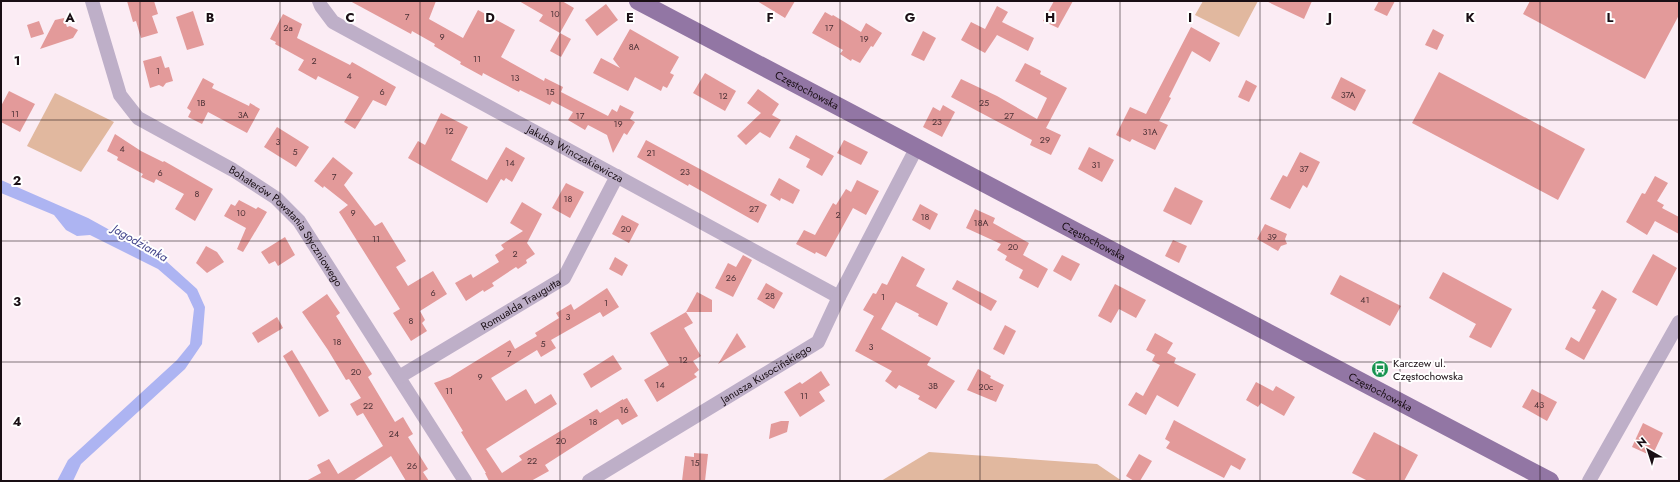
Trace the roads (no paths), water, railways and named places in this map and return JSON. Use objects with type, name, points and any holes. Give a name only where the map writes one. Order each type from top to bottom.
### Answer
[{"type":"main road","name":"Częstochowska","points":[[638,1],[1550,481]]},
{"type":"street","name":"Bohaterów Powstania Styczniowego","points":[[92,1],[120,95],[138,118],[233,170],[276,198],[299,220],[464,481]]},
{"type":"street","name":"Jakuba Winczakiewicza","points":[[319,1],[333,22],[839,297]]},
{"type":"street","name":"Janusza Kusocińskiego","points":[[589,481],[818,342],[839,297],[917,148]]},
{"type":"street","name":"Romualda Traugutta","points":[[399,377],[564,278],[617,176]]},
{"type":"street","points":[[1589,481],[1679,322]]},
{"type":"water","points":[[1,180],[88,218],[166,261],[197,289],[205,307],[202,344],[185,369],[81,464],[73,481],[57,481],[68,460],[177,360],[190,344],[194,309],[187,294],[158,269],[90,235],[77,236],[66,230],[54,215],[1,193]]},
{"type":"place","name":"Karczew ul. Częstochowska","points":[[1380,369]]},
{"type":"water label","name":"Jagodzianka","points":[[140,243]]}]
